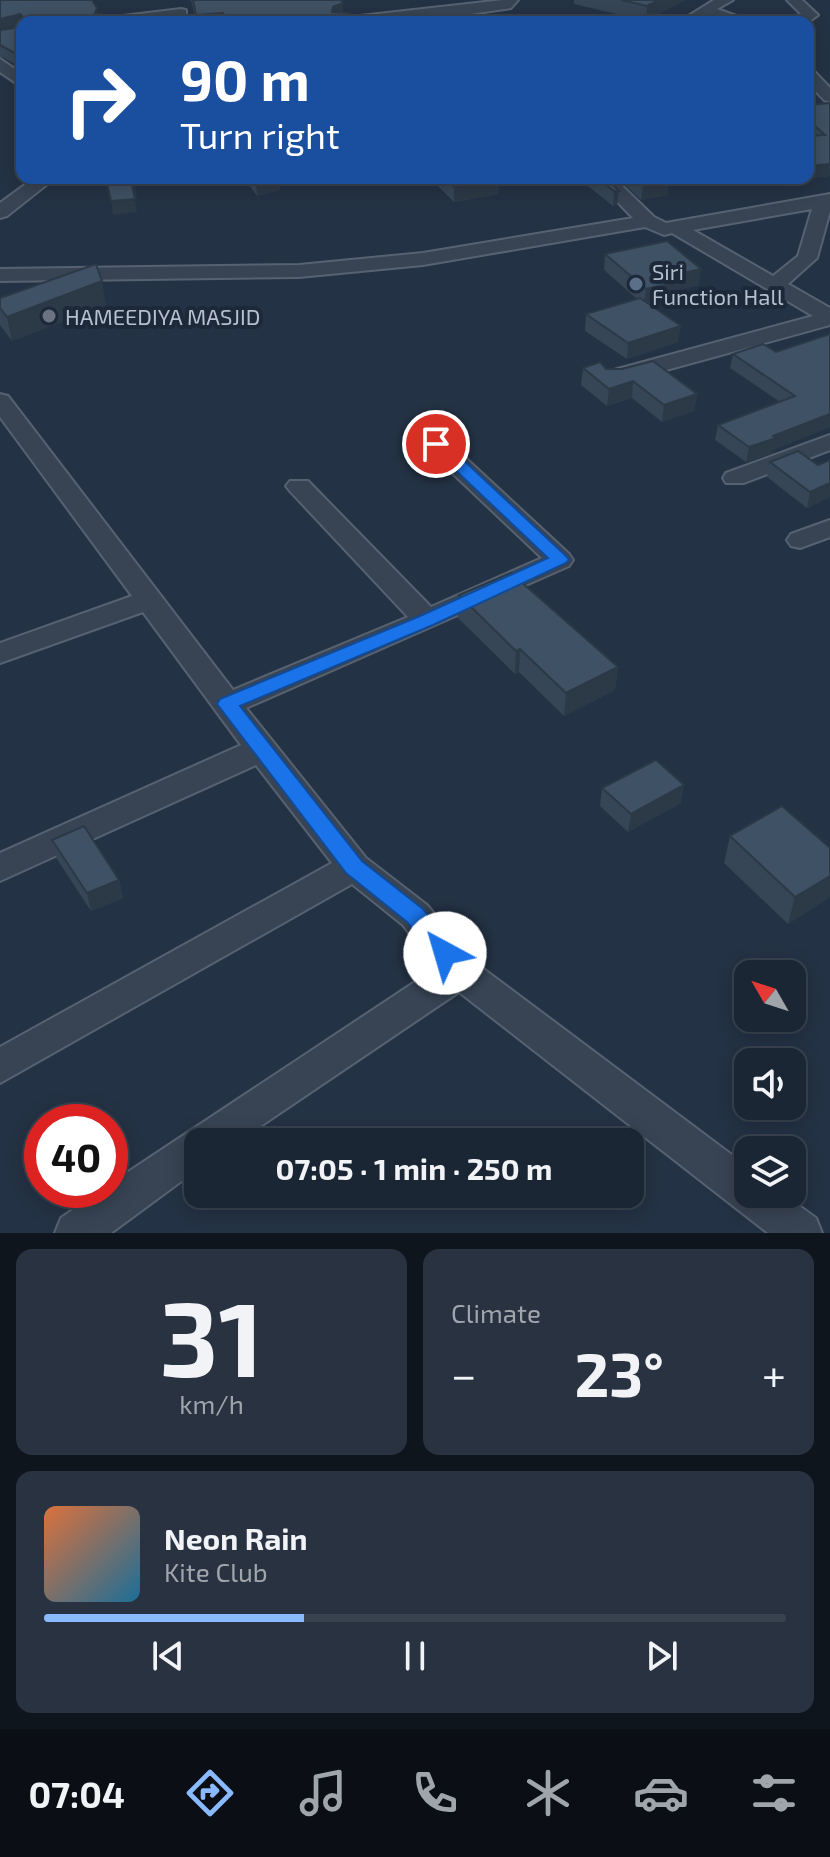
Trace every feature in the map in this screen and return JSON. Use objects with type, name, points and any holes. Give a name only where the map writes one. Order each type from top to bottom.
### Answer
[{"type":"street","points":[[461,16],[506,5],[511,0]]},
{"type":"street","points":[[695,16],[726,0]]},
{"type":"street","points":[[794,0],[814,16]]},
{"type":"street","points":[[137,16],[184,7]]},
{"type":"street","points":[[704,10],[725,16]]},
{"type":"street","points":[[0,64],[16,77]]},
{"type":"street","points":[[814,80],[830,97]]},
{"type":"street","points":[[0,212],[38,184]]},
{"type":"street","points":[[610,184],[647,221],[664,229],[827,201],[807,258],[775,285]]},
{"type":"street","points":[[0,275],[299,271],[423,259],[647,221]]},
{"type":"street","points":[[676,228],[830,317]]},
{"type":"street","points":[[612,378],[830,317]]},
{"type":"street","points":[[0,401],[261,749],[354,867],[415,915],[460,972],[734,1182]]},
{"type":"street","points":[[735,478],[830,442]]},
{"type":"street","points":[[227,704],[560,560],[436,444]]},
{"type":"street","points":[[299,486],[427,620]]},
{"type":"street","points":[[800,540],[830,528]]},
{"type":"street","points":[[0,653],[149,600]]},
{"type":"street","points":[[0,868],[261,749]]},
{"type":"street","points":[[0,1066],[354,867]]},
{"type":"street","points":[[225,1128],[460,972]]},
{"type":"street","points":[[76,1233],[184,1156]]},
{"type":"street","points":[[768,1208],[801,1233]]},
{"type":"building","points":[[0,0],[92,0],[97,8],[95,13],[102,16],[20,14],[0,19]]},
{"type":"building","points":[[193,0],[341,0],[343,3],[333,7],[332,12],[350,13],[352,16],[225,16],[223,13],[196,15]]},
{"type":"building","points":[[621,0],[659,0],[647,6]]},
{"type":"building","points":[[16,28],[16,54],[0,45],[0,30]]},
{"type":"building","points":[[830,103],[830,164],[814,165],[814,136],[825,135],[814,125],[814,104]]},
{"type":"building","points":[[107,184],[135,184],[132,185],[135,199],[111,201]]},
{"type":"building","points":[[605,184],[612,184],[619,191]]},
{"type":"building","points":[[667,241],[701,269],[666,277],[673,283],[646,289],[605,254]]},
{"type":"building","points":[[96,264],[102,281],[7,317],[0,308],[0,298]]},
{"type":"building","points":[[640,298],[681,326],[628,343],[586,314]]},
{"type":"building","points":[[830,334],[830,414],[749,447],[718,425],[795,396],[733,354],[763,344],[776,352]]},
{"type":"building","points":[[653,361],[697,394],[664,405],[633,381],[609,389],[583,368],[600,362],[606,369],[622,369]]},
{"type":"building","points":[[798,451],[818,465],[830,460],[830,483],[810,492],[770,462]]},
{"type":"building","points":[[511,573],[618,667],[566,693],[520,649],[516,651],[459,595]]},
{"type":"building","points":[[656,760],[684,785],[631,814],[602,788]]},
{"type":"building","points":[[782,806],[830,848],[830,876],[795,897],[730,836]]},
{"type":"building","points":[[84,826],[119,880],[87,893],[52,840]]},
{"type":"place","name":"Siri Function Hall","points":[[636,284]]},
{"type":"place","name":"HAMEEDIYA MASJID","points":[[49,316]]},
{"type":"route","points":[[436,444],[560,560],[227,704],[354,867],[415,915],[445,953]]}]
